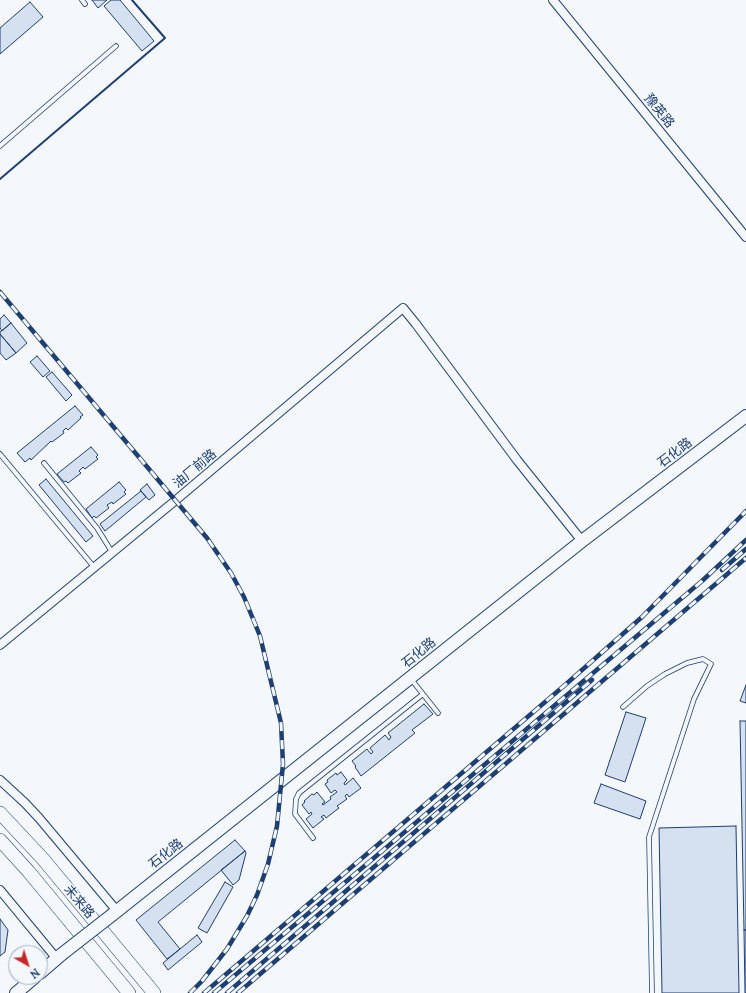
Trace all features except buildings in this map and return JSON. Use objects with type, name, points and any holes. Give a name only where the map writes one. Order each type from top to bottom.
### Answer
[{"type":"main road","name":"未来路","points":[[0,813],[43,859],[154,993]]},
{"type":"main road","name":"未来路","points":[[0,840],[29,872],[130,993]]},
{"type":"street","name":"豫英路","points":[[553,0],[746,237]]},
{"type":"street","name":"油厂前路","points":[[0,645],[94,568],[403,308],[517,460],[582,541]]},
{"type":"street","name":"石化路","points":[[60,956],[582,541],[746,416]]},
{"type":"street","points":[[0,780],[39,818],[115,913]]},
{"type":"street","points":[[0,890],[60,956],[48,966]]},
{"type":"street","points":[[16,993],[26,985]]},
{"type":"lane","points":[[0,146],[116,46]]},
{"type":"lane","points":[[0,454],[94,568]]},
{"type":"lane","points":[[44,463],[97,528],[113,552]]},
{"type":"lane","points":[[623,707],[647,686],[665,674],[687,663],[703,659],[711,664],[694,699],[649,837],[652,993]]},
{"type":"lane","points":[[410,678],[438,713]]},
{"type":"lane","points":[[313,838],[295,814],[296,799],[299,793],[423,694]]},
{"type":"railway","points":[[0,292],[207,538],[231,573],[244,597],[260,636],[281,723],[283,764],[277,826],[268,864],[257,895],[247,916],[227,949],[202,981],[190,993]]},
{"type":"railway","points":[[204,993],[565,685],[642,617],[746,511]]},
{"type":"railway","points":[[214,993],[702,581],[746,540]]},
{"type":"railway","points":[[722,570],[746,549]]},
{"type":"railway","points":[[238,993],[746,558]]},
{"type":"railway","points":[[227,993],[592,680]]},
{"type":"wall","points":[[0,179],[165,38],[132,0]]}]
